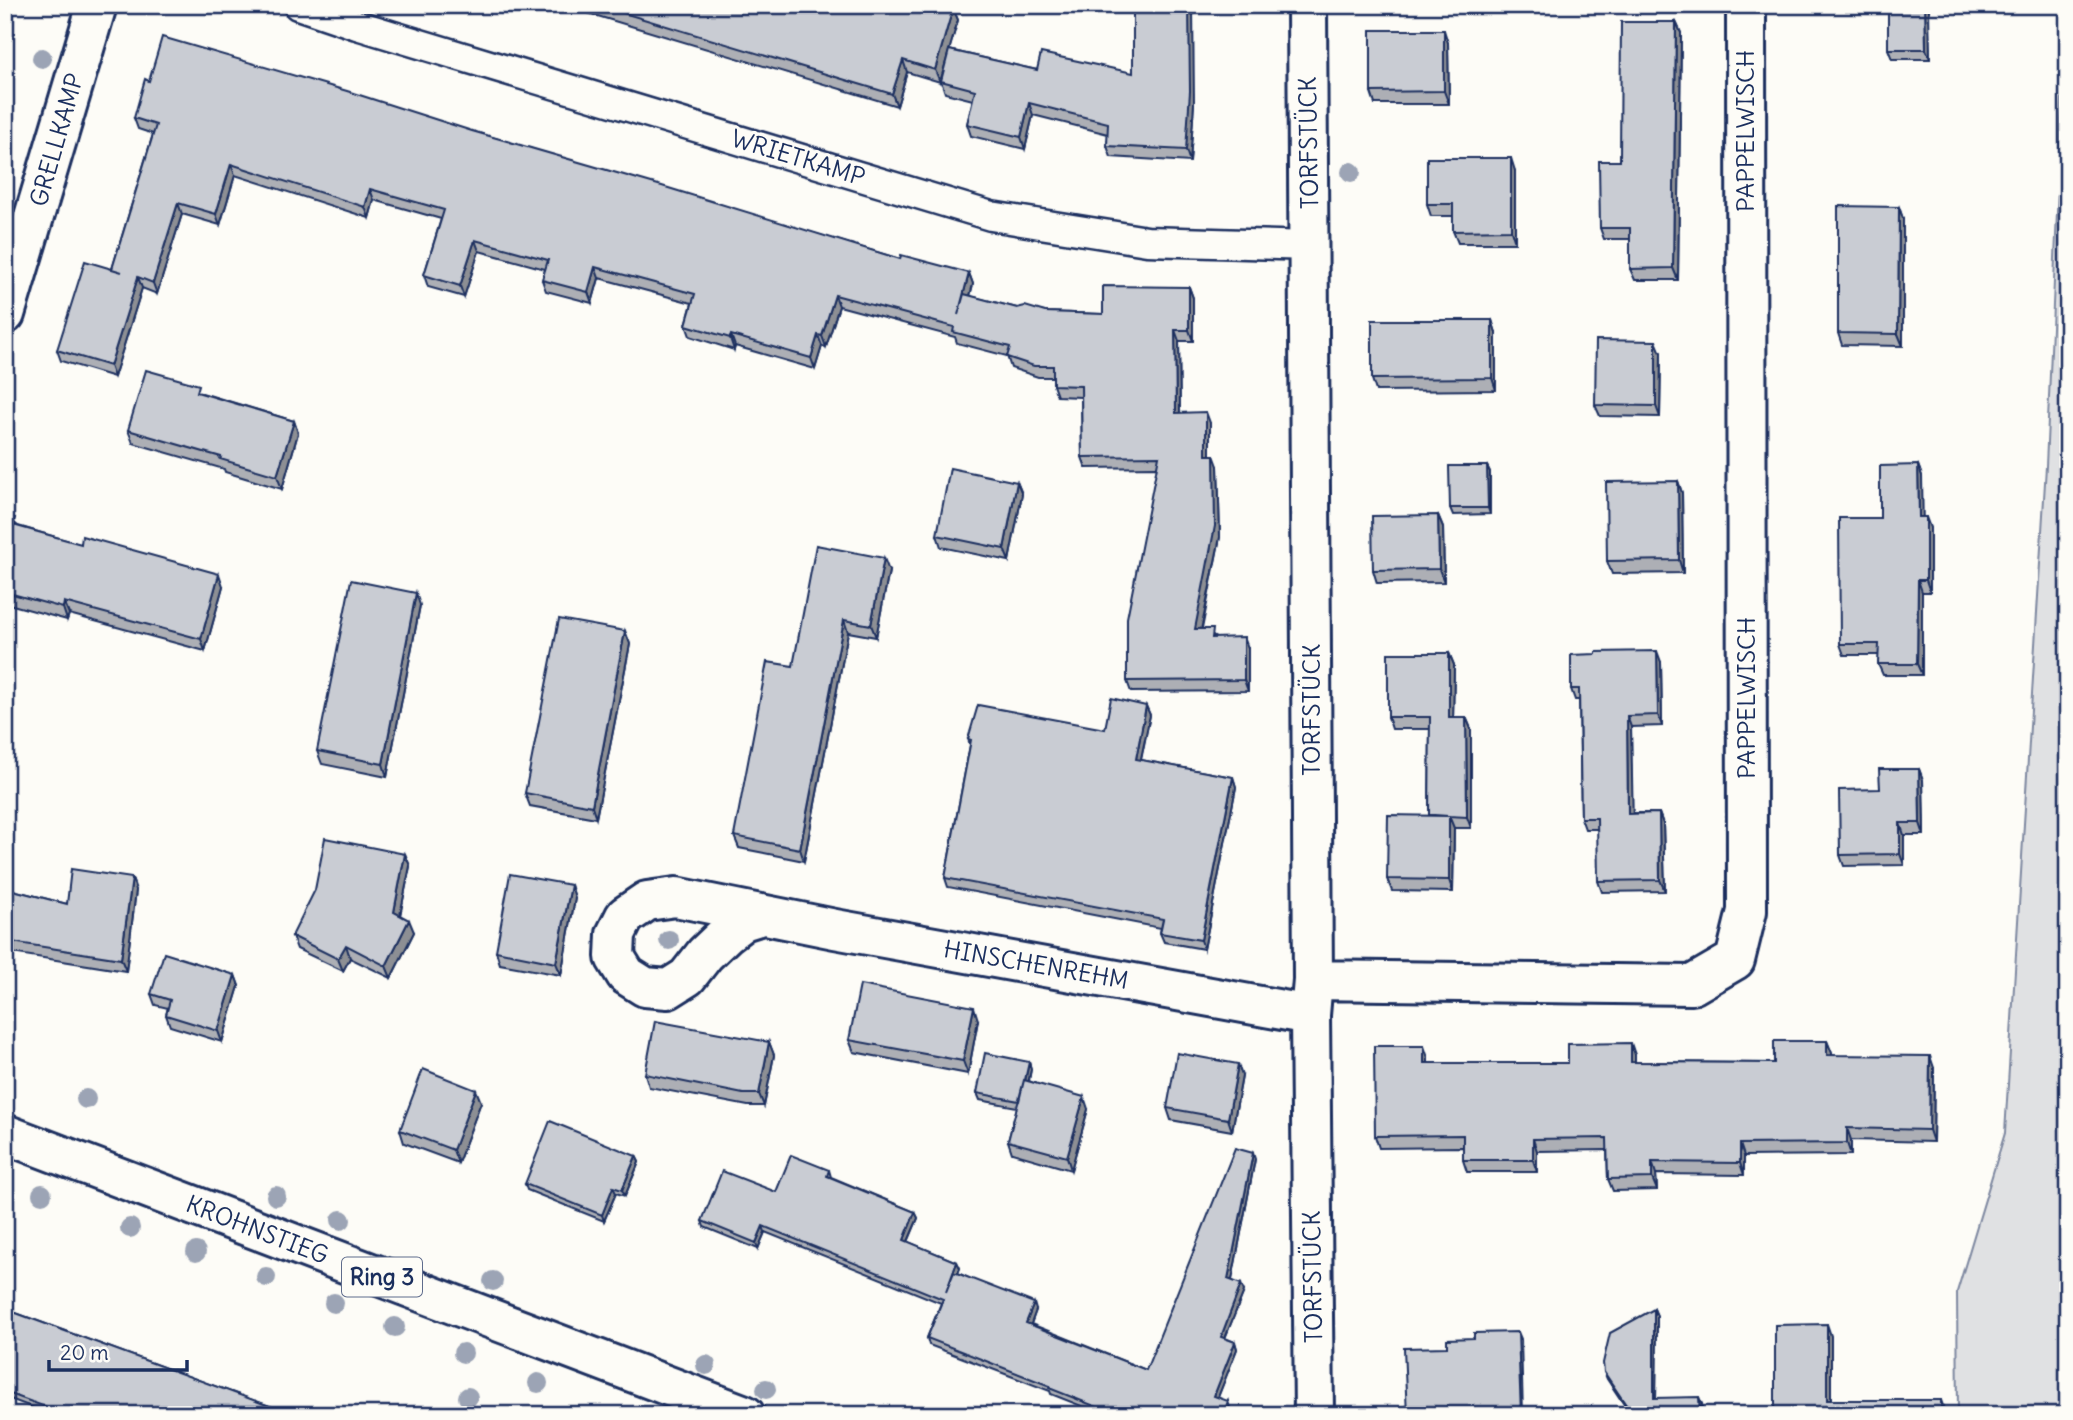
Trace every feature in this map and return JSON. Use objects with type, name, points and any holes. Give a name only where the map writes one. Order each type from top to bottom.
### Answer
[{"type":"street","name":"GRELLKAMP","points":[[5,314],[97,5]]},
{"type":"street","name":"TORFSTÜCK","points":[[1307,5],[1314,1415]]},
{"type":"street","name":"PAPPELWISCH","points":[[1312,997],[1692,985],[1735,960],[1747,911],[1746,5]]},
{"type":"street","name":"HINSCHENREHM","points":[[762,915],[1312,997]]},
{"type":"street","name":"KROHNSTIEG","points":[[5,1134],[745,1415]]},
{"type":"lane","name":"WRIETKAMP","points":[[298,5],[991,216],[1147,241],[1310,246]]},
{"type":"shaded area","points":[[2066,5],[2068,1415],[1958,1415],[1957,1292],[2005,1133],[2046,466]]},
{"type":"building","points":[[597,5],[946,5],[953,8],[935,70],[903,60],[892,94]]},
{"type":"building","points":[[1133,5],[1189,5],[1190,91],[1186,150],[1107,146],[1108,123],[1029,103],[1021,137],[967,124],[975,90],[941,81],[949,50],[1037,70],[1041,53],[1133,73]]},
{"type":"building","points":[[1888,5],[1925,5],[1926,49],[1888,49]]},
{"type":"building","points":[[1621,22],[1676,22],[1673,268],[1630,269],[1630,228],[1600,228],[1599,161],[1620,161]]},
{"type":"building","points":[[1371,30],[1444,30],[1444,91],[1371,92]]},
{"type":"building","points":[[162,37],[900,259],[901,255],[969,273],[958,315],[964,294],[1017,308],[1025,306],[1045,312],[1103,314],[1103,286],[1189,287],[1189,330],[1175,330],[1176,413],[1206,412],[1206,455],[1214,455],[1215,526],[1195,629],[1213,629],[1212,638],[1244,637],[1244,680],[1127,681],[1127,618],[1159,456],[1082,457],[1081,386],[1053,385],[1053,366],[1034,366],[1007,357],[1010,347],[953,332],[954,327],[835,295],[822,336],[818,335],[811,358],[686,325],[695,294],[595,267],[588,292],[542,280],[548,260],[475,240],[460,286],[424,275],[444,210],[370,189],[365,207],[231,164],[216,214],[178,203],[153,283],[138,277],[110,366],[57,350],[85,261],[122,272],[112,269],[156,125],[134,118],[145,79],[149,81]]},
{"type":"building","points":[[1427,158],[1511,158],[1511,230],[1453,231],[1453,204],[1427,204]]},
{"type":"building","points":[[1838,206],[1899,207],[1898,334],[1838,333]]},
{"type":"building","points":[[1372,320],[1492,320],[1492,378],[1372,379]]},
{"type":"building","points":[[1596,340],[1656,341],[1656,406],[1595,405]]},
{"type":"building","points":[[146,370],[199,385],[197,392],[294,421],[277,476],[128,430]]},
{"type":"building","points":[[1918,465],[1919,517],[1926,517],[1926,580],[1918,580],[1917,664],[1878,664],[1879,644],[1840,644],[1839,518],[1880,518],[1880,466]]},
{"type":"building","points":[[1449,466],[1487,466],[1488,508],[1450,508]]},
{"type":"building","points":[[950,468],[1017,482],[1004,549],[937,535]]},
{"type":"building","points":[[1678,481],[1679,560],[1607,561],[1606,482]]},
{"type":"building","points":[[5,515],[15,518],[13,525],[81,544],[82,536],[219,574],[201,639],[64,602],[63,608],[5,592]]},
{"type":"building","points":[[1438,515],[1439,569],[1373,570],[1372,516]]},
{"type":"building","points":[[816,545],[884,558],[871,625],[844,620],[800,849],[734,836],[767,662],[793,666]]},
{"type":"building","points":[[351,580],[416,593],[383,764],[317,751]]},
{"type":"building","points":[[559,619],[625,631],[592,806],[525,793]]},
{"type":"building","points":[[1657,651],[1658,715],[1627,716],[1628,814],[1659,813],[1660,880],[1598,881],[1597,818],[1581,818],[1579,689],[1571,689],[1571,655]]},
{"type":"building","points":[[1388,653],[1449,653],[1449,717],[1466,717],[1467,817],[1429,815],[1430,717],[1388,717]]},
{"type":"building","points":[[1111,698],[1146,706],[1136,759],[1233,777],[1201,940],[1160,933],[1163,919],[945,878],[971,740],[968,739],[978,705],[1105,729]]},
{"type":"building","points":[[1879,769],[1919,769],[1920,823],[1900,823],[1900,854],[1840,855],[1839,790],[1880,789]]},
{"type":"building","points":[[1388,815],[1449,816],[1449,880],[1387,879]]},
{"type":"building","points":[[325,838],[405,854],[394,912],[409,920],[386,966],[346,945],[338,959],[292,936],[315,890]]},
{"type":"building","points":[[71,869],[132,878],[121,959],[5,941],[5,888],[67,904]]},
{"type":"building","points":[[510,874],[571,885],[556,963],[496,951]]},
{"type":"building","points":[[164,953],[235,975],[218,1031],[166,1015],[170,1000],[151,994]]},
{"type":"building","points":[[860,985],[974,1007],[963,1061],[849,1040]]},
{"type":"building","points":[[655,1021],[769,1042],[759,1094],[743,1094],[645,1074]]},
{"type":"building","points":[[1774,1041],[1827,1041],[1827,1055],[1930,1056],[1929,1130],[1847,1128],[1847,1143],[1740,1144],[1740,1163],[1652,1162],[1652,1178],[1608,1179],[1607,1138],[1533,1139],[1533,1160],[1463,1160],[1463,1135],[1375,1136],[1374,1046],[1424,1046],[1424,1063],[1568,1063],[1568,1044],[1631,1043],[1631,1062],[1774,1063]]},
{"type":"building","points":[[985,1053],[1029,1062],[1019,1101],[977,1093]]},
{"type":"building","points":[[1177,1053],[1238,1064],[1228,1119],[1167,1108]]},
{"type":"building","points":[[423,1069],[476,1090],[453,1150],[400,1130]]},
{"type":"building","points":[[1024,1080],[1084,1097],[1067,1157],[1008,1141]]},
{"type":"building","points":[[550,1121],[636,1156],[622,1190],[613,1187],[602,1215],[525,1184]]},
{"type":"building","points":[[1235,1148],[1253,1153],[1228,1279],[1241,1284],[1221,1337],[1235,1342],[1214,1396],[1228,1401],[1223,1415],[1117,1415],[927,1338],[943,1299],[763,1226],[756,1243],[702,1221],[722,1171],[776,1192],[791,1155],[829,1170],[827,1176],[915,1212],[904,1240],[957,1262],[946,1292],[954,1272],[1034,1303],[1026,1323],[1146,1370]]},
{"type":"building","points":[[5,1309],[294,1415],[67,1415],[5,1392]]},
{"type":"building","points":[[1654,1309],[1654,1398],[1699,1397],[1700,1415],[1633,1415],[1604,1372],[1603,1363],[1610,1333]]},
{"type":"building","points":[[1827,1324],[1827,1400],[1941,1400],[1941,1415],[1775,1415],[1775,1325]]},
{"type":"building","points":[[1518,1332],[1521,1415],[1407,1415],[1404,1348],[1447,1347],[1447,1339],[1474,1338],[1474,1333]]}]
